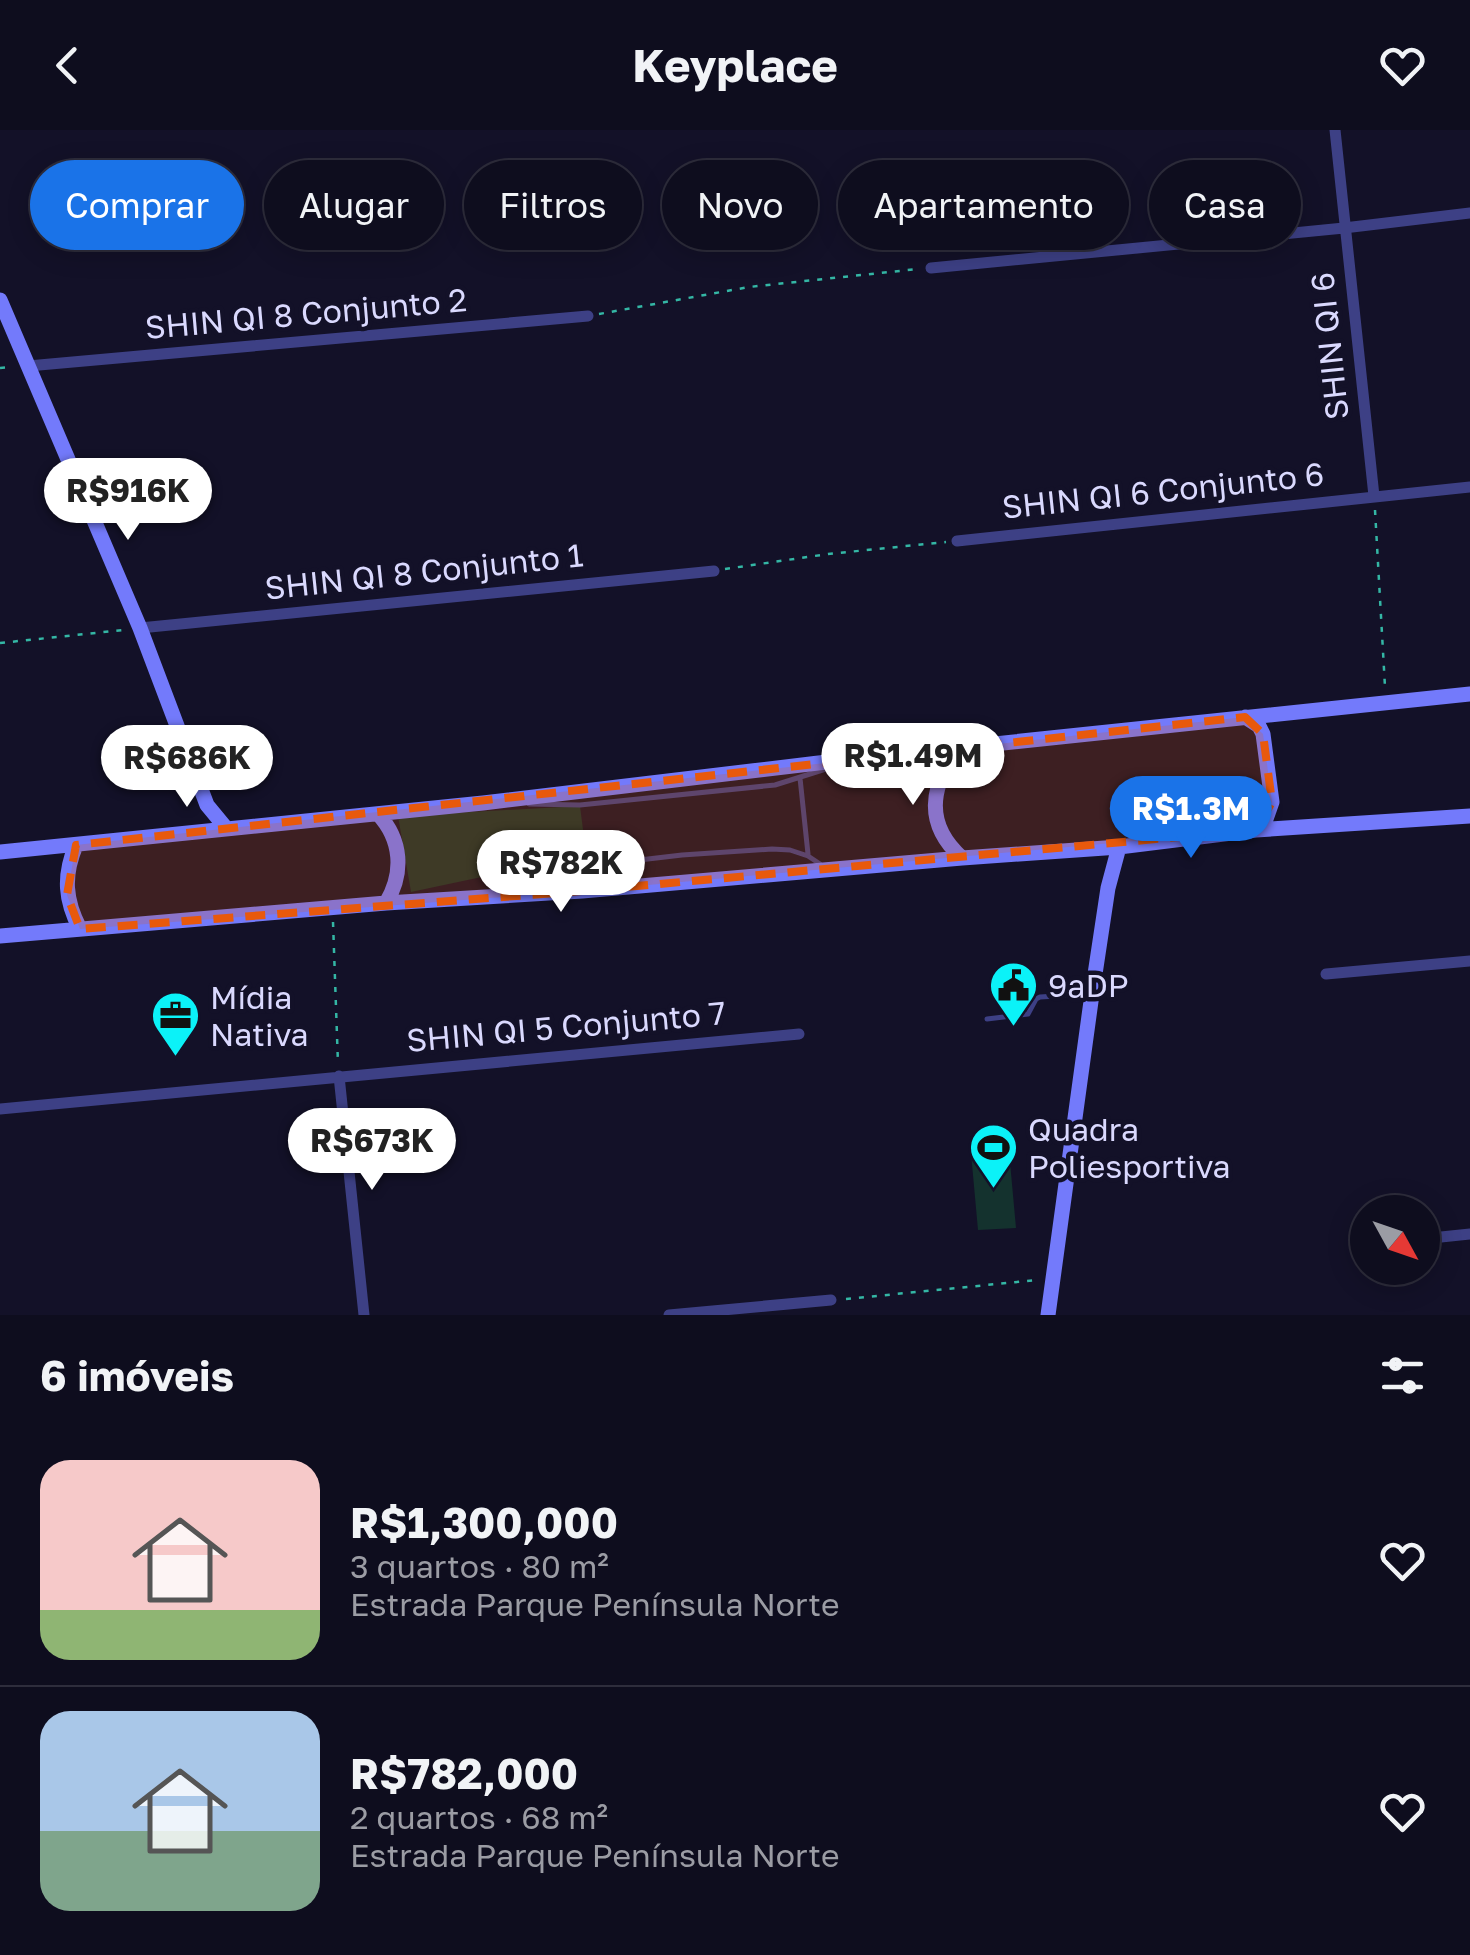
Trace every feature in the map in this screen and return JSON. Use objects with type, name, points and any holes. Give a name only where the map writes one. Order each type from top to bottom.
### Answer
[{"type":"main road","points":[[0,300],[140,628],[208,805],[226,828]]},
{"type":"main road","points":[[0,852],[1470,694]]},
{"type":"main road","points":[[1245,717],[1259,726],[1263,734],[1272,802],[1266,819],[1256,830]]},
{"type":"main road","points":[[956,750],[938,782],[936,808],[945,841],[962,858]]},
{"type":"main road","points":[[194,832],[208,805]]},
{"type":"main road","points":[[378,814],[391,831],[398,862],[395,888],[386,903]]},
{"type":"main road","points":[[0,936],[1099,849],[1256,830],[1470,816]]},
{"type":"main road","points":[[76,845],[66,877],[67,896],[80,930]]},
{"type":"main road","points":[[1048,1315],[1108,888],[1120,847]]},
{"type":"main road","points":[[1099,849],[1108,888]]},
{"type":"street","name":"SHIN QI 6","points":[[1334,130],[1374,496]]},
{"type":"street","points":[[931,268],[1470,214]]},
{"type":"street","name":"SHIN QI 8 Conjunto 2","points":[[28,366],[588,316]]},
{"type":"street","name":"SHIN QI 6 Conjunto 6","points":[[957,541],[1470,487]]},
{"type":"street","name":"SHIN QI 8 Conjunto 1","points":[[140,628],[714,571]]},
{"type":"street","points":[[1326,974],[1470,961]]},
{"type":"street","name":"SHIN QI 5 Conjunto 7","points":[[0,1109],[799,1034]]},
{"type":"street","points":[[338,1076],[364,1315]]},
{"type":"street","points":[[1440,1237],[1470,1234]]},
{"type":"street","points":[[670,1315],[831,1300]]},
{"type":"lane","points":[[483,803],[580,805],[775,785],[860,758]]},
{"type":"lane","points":[[800,778],[808,856]]},
{"type":"lane","points":[[494,898],[541,877],[590,865],[682,854],[790,850],[808,856],[826,870]]},
{"type":"lane","points":[[987,1020],[1028,1014],[1040,996],[1092,994]]},
{"type":"path","points":[[588,316],[749,287],[931,268]]},
{"type":"path","points":[[1374,496],[1386,704]]},
{"type":"path","points":[[714,571],[957,541]]},
{"type":"path","points":[[0,644],[140,628]]},
{"type":"path","points":[[332,908],[338,1076]]},
{"type":"path","points":[[831,1300],[1053,1278]]},
{"type":"highlighted area","points":[[1245,717],[1263,734],[1272,802],[1256,830],[582,891],[80,929],[67,895],[76,845]]},
{"type":"green space","points":[[580,806],[587,861],[542,869],[539,865],[411,892],[398,816]]},
{"type":"green space","name":"Quadra Poliesportiva","points":[[1009,1151],[1016,1228],[978,1230],[971,1153]]},
{"type":"place","name":"9ªDP","points":[[1013,1028]]},
{"type":"place","name":"Mídia Nativa","points":[[175,1058]]},
{"type":"place","name":"Quadra Poliesportiva","points":[[993,1190]]}]
